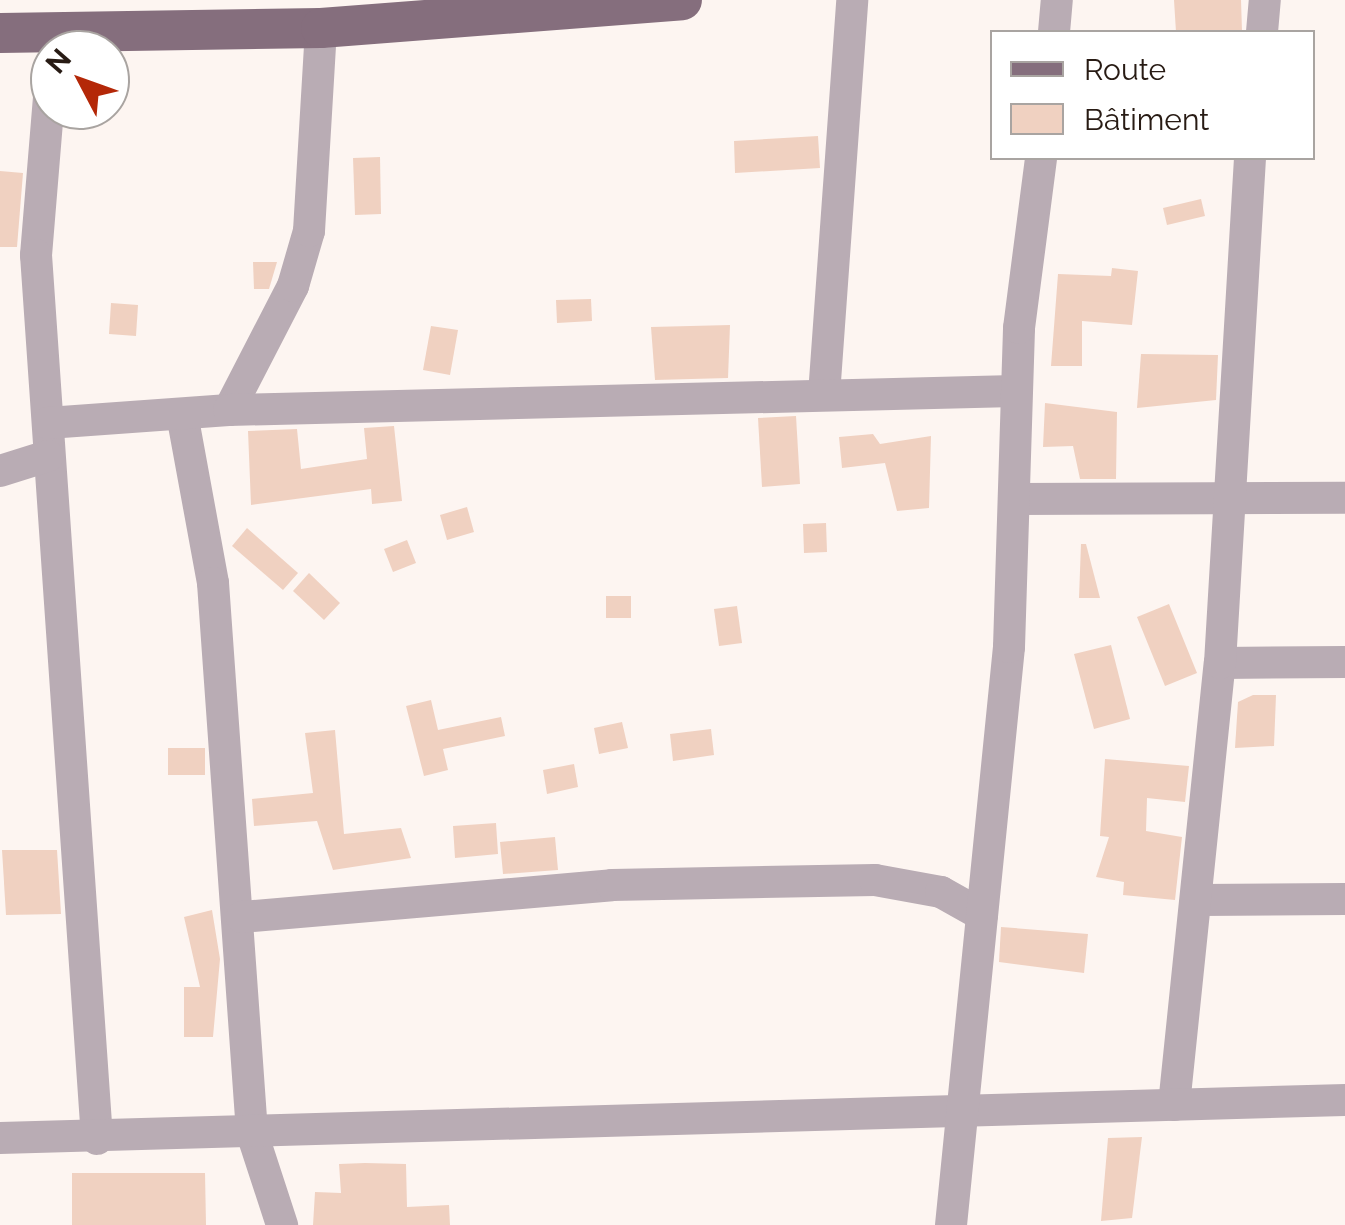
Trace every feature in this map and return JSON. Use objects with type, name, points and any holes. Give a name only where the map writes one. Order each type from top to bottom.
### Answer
[{"type":"main road","points":[[130,37],[322,28],[484,9],[682,0]]},
{"type":"main road","points":[[0,33],[30,37]]},
{"type":"street","points":[[824,395],[852,0]]},
{"type":"street","points":[[1054,30],[1056,0]]},
{"type":"street","points":[[1262,30],[1265,0]]},
{"type":"street","points":[[230,410],[293,286],[309,231],[322,28]]},
{"type":"street","points":[[46,130],[36,255],[97,1138]]},
{"type":"street","points":[[950,1225],[982,915],[1017,499],[1015,391],[1041,160]]},
{"type":"street","points":[[1174,1104],[1200,900],[1220,662],[1225,498],[1250,160]]},
{"type":"street","points":[[48,423],[230,410],[1015,391]]},
{"type":"street","points":[[182,414],[213,582],[242,917],[252,1133],[282,1225]]},
{"type":"street","points":[[0,470],[48,456]]},
{"type":"street","points":[[1017,499],[1345,498]]},
{"type":"street","points":[[1220,662],[1345,662]]},
{"type":"street","points":[[242,917],[612,885],[858,880],[908,882],[982,915]]},
{"type":"street","points":[[1200,900],[1345,899]]},
{"type":"street","points":[[0,1138],[960,1114],[1345,1100]]},
{"type":"building","points":[[1174,0],[1241,0],[1242,30],[1176,30]]},
{"type":"building","points":[[818,136],[820,168],[735,173],[734,141]]},
{"type":"building","points":[[380,157],[381,214],[355,215],[353,158]]},
{"type":"building","points":[[0,171],[23,173],[17,247],[0,247]]},
{"type":"building","points":[[1201,199],[1205,216],[1167,225],[1163,208]]},
{"type":"building","points":[[253,262],[277,262],[269,289],[254,289]]},
{"type":"building","points":[[1112,268],[1138,271],[1132,325],[1082,321],[1082,366],[1051,366],[1058,274],[1111,276]]},
{"type":"building","points":[[591,299],[592,321],[557,323],[556,300]]},
{"type":"building","points":[[111,303],[138,305],[136,336],[109,334]]},
{"type":"building","points":[[730,325],[728,378],[655,380],[651,327]]},
{"type":"building","points":[[431,326],[458,330],[450,375],[423,370]]},
{"type":"building","points":[[1141,354],[1218,355],[1216,400],[1137,408]]},
{"type":"building","points":[[1045,403],[1117,412],[1116,479],[1080,479],[1073,446],[1043,447]]},
{"type":"building","points":[[796,416],[800,484],[762,487],[758,418]]},
{"type":"building","points":[[394,426],[402,501],[372,504],[371,489],[251,505],[248,431],[297,429],[301,469],[367,459],[364,428]]},
{"type":"building","points":[[873,434],[880,444],[931,436],[929,508],[897,511],[885,463],[842,468],[839,437]]},
{"type":"building","points":[[467,507],[474,532],[447,540],[440,515]]},
{"type":"building","points":[[826,523],[827,552],[804,553],[803,524]]},
{"type":"building","points":[[247,528],[298,573],[283,590],[232,546]]},
{"type":"building","points":[[407,540],[416,563],[393,572],[384,549]]},
{"type":"building","points":[[1081,544],[1086,544],[1100,598],[1079,598]]},
{"type":"building","points":[[309,573],[340,603],[324,620],[293,591]]},
{"type":"building","points":[[606,596],[631,596],[631,618],[606,618]]},
{"type":"building","points":[[1169,604],[1197,673],[1165,686],[1137,617]]},
{"type":"building","points":[[737,606],[742,643],[719,646],[714,609]]},
{"type":"building","points":[[1111,645],[1130,719],[1094,729],[1074,654]]},
{"type":"building","points":[[1253,695],[1276,695],[1274,746],[1235,748],[1238,702]]},
{"type":"building","points":[[431,700],[438,730],[501,717],[505,736],[443,749],[448,770],[424,776],[406,706]]},
{"type":"building","points":[[622,722],[628,748],[599,754],[594,728]]},
{"type":"building","points":[[711,729],[714,755],[673,761],[670,734]]},
{"type":"building","points":[[335,730],[344,834],[401,828],[411,858],[333,870],[317,821],[254,826],[252,799],[313,793],[305,733]]},
{"type":"building","points":[[168,748],[205,748],[205,775],[168,775]]},
{"type":"building","points":[[1105,759],[1189,766],[1185,802],[1147,798],[1146,831],[1182,837],[1175,900],[1123,895],[1124,882],[1096,877],[1109,837],[1100,836]]},
{"type":"building","points":[[574,764],[578,787],[547,794],[543,770]]},
{"type":"building","points":[[496,823],[498,854],[455,858],[453,826]]},
{"type":"building","points":[[555,837],[558,870],[503,874],[500,842]]},
{"type":"building","points":[[2,850],[57,850],[61,914],[6,915]]},
{"type":"building","points":[[212,910],[220,959],[213,1037],[184,1037],[184,987],[200,987],[184,917]]},
{"type":"building","points":[[1001,927],[1088,934],[1084,973],[999,962]]},
{"type":"building","points":[[1142,1137],[1132,1218],[1101,1221],[1108,1138]]},
{"type":"building","points":[[339,1164],[406,1164],[407,1207],[449,1205],[450,1225],[313,1225],[315,1192],[341,1193]]},
{"type":"building","points":[[72,1173],[205,1173],[206,1225],[72,1225]]}]
